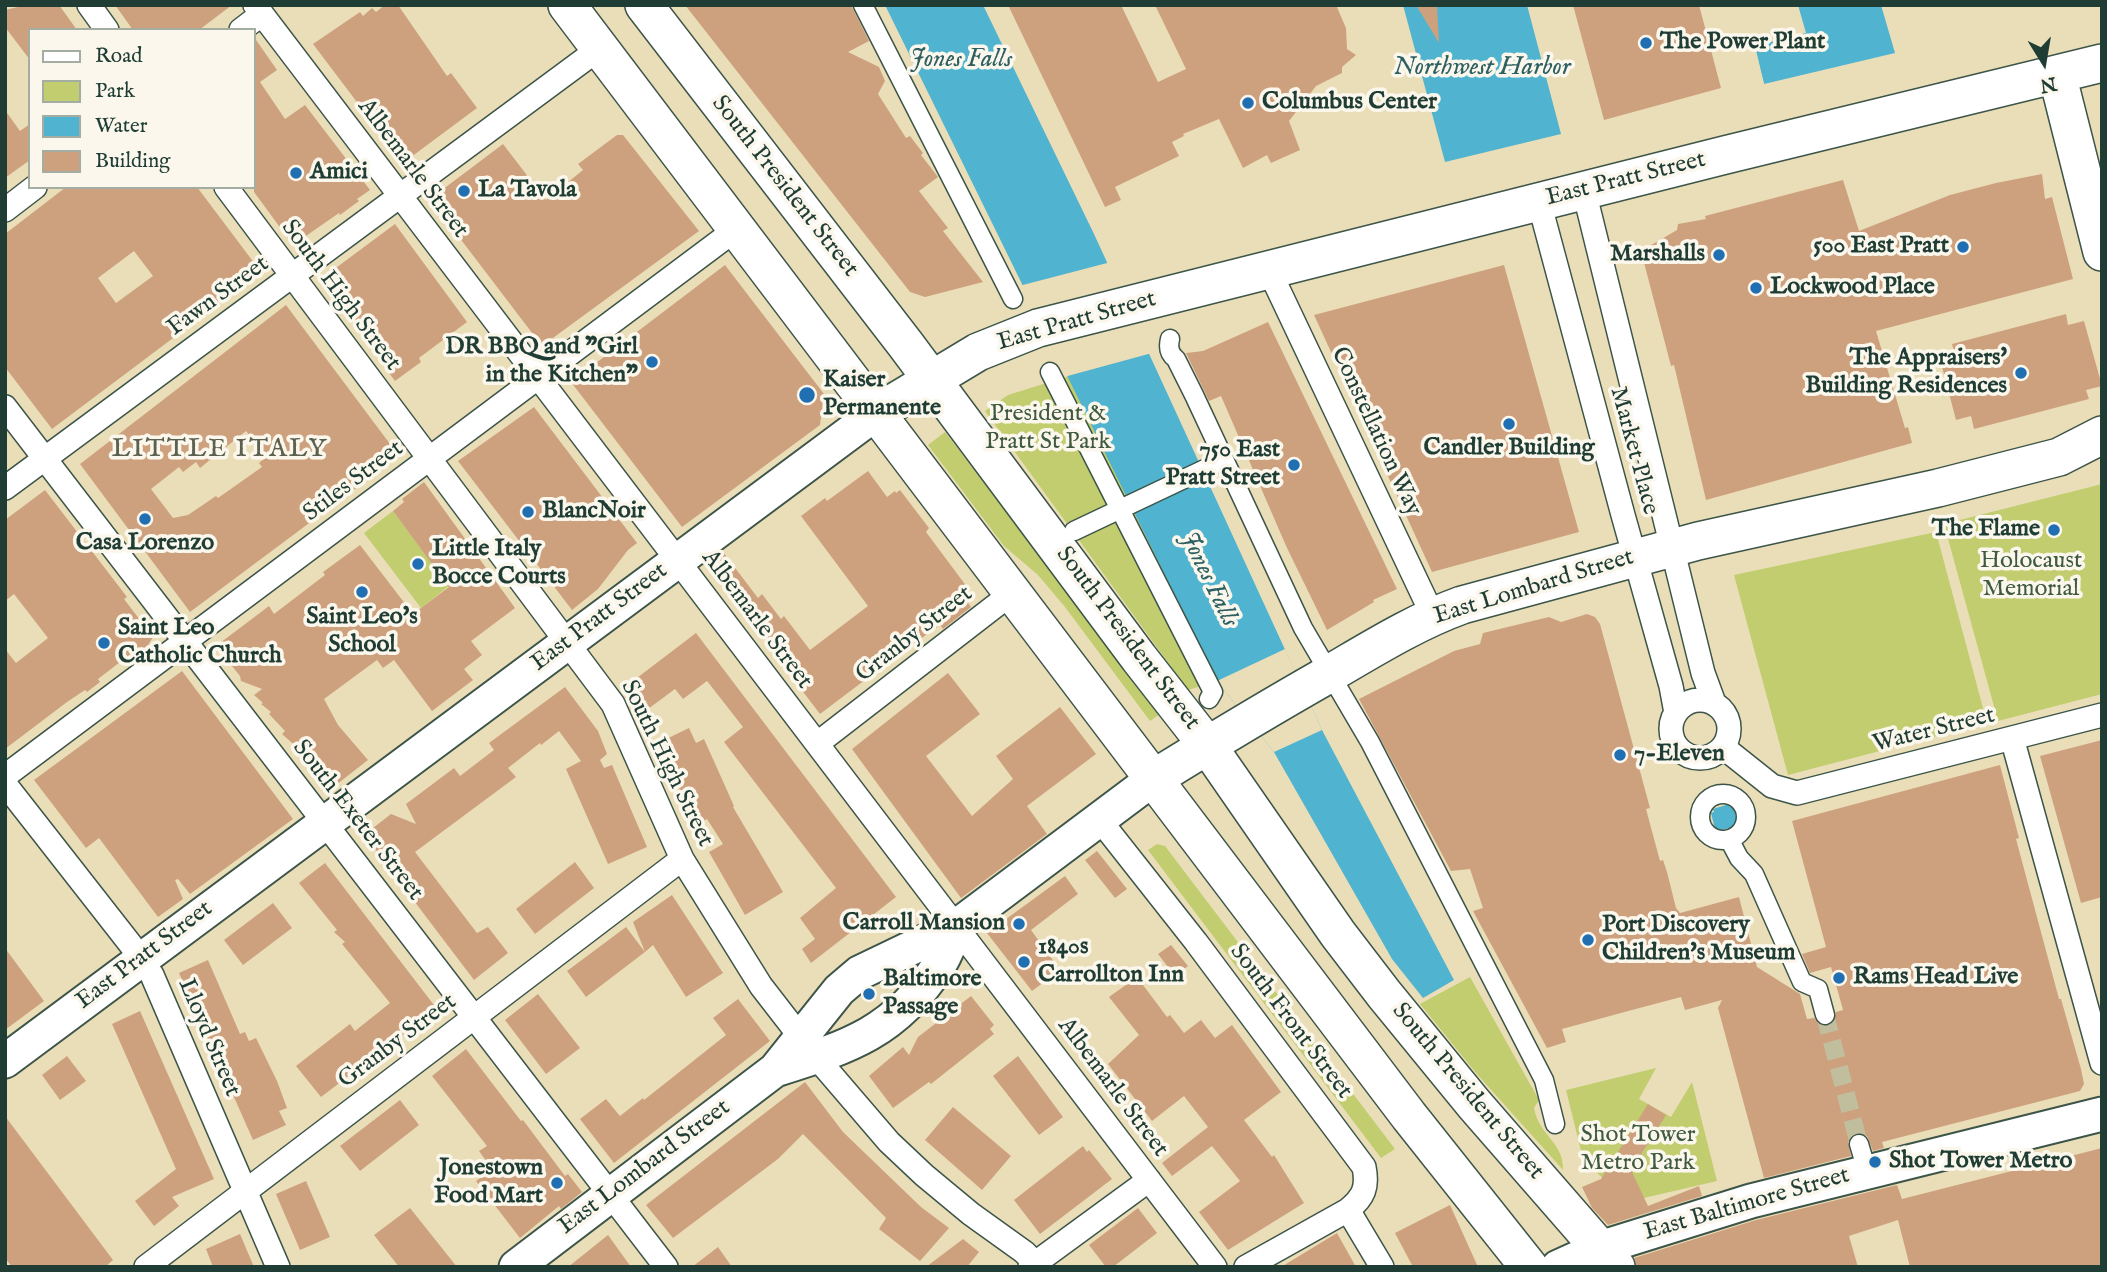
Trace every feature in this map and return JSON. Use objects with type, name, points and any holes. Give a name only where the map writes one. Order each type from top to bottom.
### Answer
[{"type":"main road","points":[[567,5],[1409,1116],[1529,1267]]},
{"type":"main road","name":"South President Street","points":[[650,7],[1207,745],[1331,924],[1384,994],[1474,1104],[1608,1257]]},
{"type":"main road","name":"East Pratt Street","points":[[5,1061],[875,414],[978,352],[1038,328],[2102,63]]},
{"type":"main road","points":[[2057,74],[2102,252]]},
{"type":"main road","name":"East Lombard Street","points":[[808,1047],[839,990],[859,974],[957,926],[1153,779],[1248,721],[1433,616],[1482,598],[1635,557],[1938,488],[2046,460],[2081,447],[2102,435]]},
{"type":"main road","name":"East Lombard Street","points":[[516,1267],[808,1047],[877,1031],[910,1002],[940,964],[957,926]]},
{"type":"main road","name":"East Baltimore Street","points":[[1558,1267],[1608,1257],[1863,1157],[2102,1114]]},
{"type":"street","points":[[89,5],[106,28]]},
{"type":"street","points":[[863,5],[1013,299]]},
{"type":"street","points":[[243,28],[258,10]]},
{"type":"street","name":"Albemarle Street","points":[[258,10],[1214,1267]]},
{"type":"street","name":"Fawn Street","points":[[5,488],[600,48]]},
{"type":"street","points":[[5,210],[32,189]]},
{"type":"street","name":"South High Street","points":[[227,189],[613,704],[682,859],[761,986],[866,1118],[924,1175],[1035,1266]]},
{"type":"street","name":"Market Place","points":[[1539,202],[1671,686],[1676,713],[1671,728],[1672,735],[1679,750],[1686,755],[1710,757],[1723,747],[1729,723],[1721,708],[1714,704],[1703,673],[1584,191]]},
{"type":"street","name":"Stiles Street","points":[[5,776],[735,230]]},
{"type":"street","name":"Constellation Way","points":[[1269,270],[1433,616]]},
{"type":"street","points":[[1170,339],[1168,345],[1172,356],[1194,394],[1303,628],[1317,681],[1370,741],[1545,1080],[1555,1124]]},
{"type":"street","points":[[1050,372],[1213,692],[1209,699]]},
{"type":"street","name":"South Exeter Street","points":[[5,407],[666,1267]]},
{"type":"street","points":[[1074,531],[1224,460]]},
{"type":"street","name":"Granby Street","points":[[818,743],[1012,593]]},
{"type":"street","points":[[1676,713],[1681,707],[1697,700],[1714,704]]},
{"type":"street","name":"Water Street","points":[[1723,747],[1780,790],[1797,793],[2102,715]]},
{"type":"street","points":[[2012,738],[2102,1063]]},
{"type":"street","name":"Lloyd Street","points":[[5,784],[142,958],[161,995],[278,1267]]},
{"type":"street","name":"South Front Street","points":[[1099,819],[1190,933],[1359,1157],[1367,1181],[1360,1200],[1348,1210]]},
{"type":"street","points":[[1729,839],[1738,858],[1754,874],[1802,982],[1818,989],[1825,1015]]},
{"type":"street","name":"Granby Street","points":[[146,1267],[682,859]]},
{"type":"street","points":[[1035,1266],[1149,1180]]},
{"type":"street","points":[[1246,1267],[1348,1210],[1382,1267]]},
{"type":"green space","name":"President & Pratt St Park","points":[[1069,376],[1217,681],[1188,690],[985,411],[1008,395]]},
{"type":"green space","points":[[945,432],[1014,522],[1035,544],[1163,712],[1150,721],[1065,607],[1038,575],[1004,546],[928,445]]},
{"type":"green space","name":"Holocaust Memorial","points":[[2102,484],[2102,694],[1998,721],[1944,524]]},
{"type":"green space","points":[[393,511],[449,586],[421,608],[364,533]]},
{"type":"green space","points":[[1936,532],[1987,723],[1788,775],[1734,575]]},
{"type":"green space","points":[[1157,844],[1165,846],[1395,1149],[1381,1158],[1148,850]]},
{"type":"green space","points":[[1470,977],[1539,1100],[1534,1108],[1537,1118],[1560,1152],[1563,1170],[1476,1073],[1420,1004]]},
{"type":"green space","name":"Shot Tower Metro Park","points":[[1656,1068],[1639,1099],[1671,1117],[1692,1082],[1717,1181],[1631,1201],[1592,1169],[1586,1171],[1566,1090]]},
{"type":"water","name":"Jones Falls","points":[[885,5],[983,5],[1094,234],[1322,730],[1454,980],[1423,998],[1392,959],[1274,752],[1217,681]]},
{"type":"water","name":"Northwest Harbor","points":[[1403,5],[1527,5],[1561,134],[1445,162]]},
{"type":"water","points":[[1744,5],[1881,5],[1895,53],[1764,84]]},
{"type":"water","points":[[1729,804],[1733,807],[1738,823],[1719,831],[1718,828],[1715,829],[1711,813],[1714,812],[1713,809]]},
{"type":"pier","points":[[1741,5],[1798,5],[1806,33],[1755,46],[1764,84],[1760,84]]},
{"type":"pier","points":[[1111,262],[1152,353],[1064,377],[1019,286]]},
{"type":"pier","points":[[1285,649],[1322,730],[1274,752],[1217,681]]},
{"type":"building","points":[[26,5],[59,5],[76,28],[28,28],[28,57],[5,27],[5,10]]},
{"type":"building","points":[[115,5],[232,5],[202,28],[132,28]]},
{"type":"building","points":[[385,5],[398,5],[447,76],[451,73],[477,108],[403,163],[313,44],[360,12],[363,16],[372,8],[376,12]]},
{"type":"building","points":[[685,5],[851,5],[869,41],[848,52],[879,67],[885,81],[878,94],[906,138],[910,136],[938,177],[919,191],[948,228],[943,231],[983,282],[925,297],[910,292]]},
{"type":"building","points":[[1008,5],[1121,5],[1158,82],[1186,69],[1155,5],[1336,5],[1346,28],[1347,49],[1356,55],[1342,67],[1342,73],[1316,86],[1289,121],[1300,150],[1271,163],[1267,155],[1243,168],[1219,119],[1183,134],[1184,136],[1172,142],[1179,156],[1115,187],[1121,200],[1105,207]]},
{"type":"building","points":[[1416,5],[1437,5],[1439,43]]},
{"type":"building","name":"The Power Plant","points":[[1573,5],[1699,5],[1721,88],[1604,120]]},
{"type":"building","points":[[256,40],[277,70],[260,82],[285,119],[305,105],[370,190],[340,215],[339,213],[293,245],[254,192]]},
{"type":"building","points":[[5,110],[20,131],[28,125],[28,161],[5,178]]},
{"type":"building","points":[[617,135],[623,135],[699,231],[542,346],[430,199],[503,144],[546,200],[583,170],[578,164]]},
{"type":"building","points":[[2042,174],[2045,199],[2052,197],[2073,279],[1876,331],[1912,443],[1706,500],[1674,365],[1671,366],[1641,251],[1677,230],[1678,224],[1706,219],[1705,216],[1843,180],[1859,231],[1950,195]]},
{"type":"building","points":[[63,189],[199,189],[261,272],[52,429],[5,367],[5,234]],"holes":[[[134,251],[153,276],[116,303],[98,278]]]},
{"type":"building","points":[[395,224],[467,322],[419,358],[421,362],[395,381],[321,279]]},
{"type":"building","points":[[725,265],[824,394],[820,425],[682,527],[571,382]]},
{"type":"building","name":"Candler Building","points":[[1504,265],[1579,532],[1432,572],[1314,315]]},
{"type":"building","points":[[286,305],[399,456],[190,612],[80,464]],"holes":[[[246,431],[266,457],[259,463],[262,467],[188,515],[173,518],[151,489],[179,467],[183,472],[196,462],[200,468]]]},
{"type":"building","name":"The Appraisers' Building Residences","points":[[2066,314],[2068,325],[2084,321],[2102,386],[2086,390],[2089,399],[1974,429],[1971,416],[1956,420],[1940,359],[1955,355],[1952,344]]},
{"type":"building","name":"750 East Pratt Street","points":[[1268,322],[1397,589],[1373,600],[1374,602],[1327,630],[1287,548],[1221,396],[1209,401],[1186,353],[1203,351]]},
{"type":"building","points":[[534,407],[637,543],[628,550],[598,589],[572,610],[458,461]]},
{"type":"building","points":[[868,471],[887,497],[900,490],[929,528],[926,532],[973,595],[966,600],[971,607],[943,629],[940,625],[820,714],[772,651],[776,648],[737,596],[733,599],[706,564],[723,552],[758,598],[762,594],[781,619],[784,616],[810,650],[868,606],[801,516]]},
{"type":"building","points":[[424,482],[515,608],[471,641],[482,655],[464,669],[473,680],[432,711],[394,660],[383,668],[377,660],[324,699],[338,725],[368,760],[327,792],[300,750],[282,734],[285,731],[254,695],[262,689],[241,681],[216,646],[269,606],[274,614],[360,545],[413,614],[449,587],[393,511],[404,502],[402,499]]},
{"type":"building","points":[[45,490],[127,597],[124,599],[153,637],[147,647],[137,649],[98,679],[100,682],[87,692],[85,690],[67,702],[5,749],[5,649],[16,663],[48,638],[14,594],[5,601],[5,520]]},
{"type":"building","points":[[1587,614],[1595,617],[1600,624],[1650,808],[1646,809],[1676,908],[1680,913],[1739,897],[1757,967],[1800,994],[1807,1019],[1814,1018],[1821,1026],[1833,1023],[1836,1012],[1843,1010],[1831,967],[1810,973],[1802,954],[1826,947],[1792,821],[2000,765],[2019,838],[2016,839],[2059,999],[2081,1069],[2084,1084],[2080,1091],[1882,1142],[1884,1148],[1873,1151],[1867,1136],[1856,1133],[1848,1142],[1851,1156],[1764,1178],[1718,1008],[1722,1000],[1685,1010],[1681,997],[1562,1029],[1566,1042],[1547,1048],[1473,911],[1483,908],[1470,869],[1451,871],[1359,699],[1454,651],[1480,644],[1483,633],[1549,617],[1561,622]]},
{"type":"building","points":[[696,633],[896,897],[811,963],[802,949],[815,939],[800,918],[836,888],[724,742],[743,727],[707,681],[683,699],[675,689],[648,709],[629,684]]},
{"type":"building","points":[[182,671],[293,819],[190,894],[178,879],[175,880],[183,899],[158,917],[99,838],[86,848],[34,780]]},
{"type":"building","points":[[948,673],[980,714],[926,756],[972,816],[1013,779],[996,756],[1060,707],[1096,754],[1027,806],[1047,834],[961,898],[852,749]]},
{"type":"building","points":[[565,687],[598,731],[607,754],[600,760],[604,768],[612,765],[647,847],[608,864],[566,769],[581,761],[559,731],[541,745],[540,743],[508,768],[516,777],[415,852],[477,933],[488,927],[508,953],[474,980],[364,835],[391,814],[416,824],[406,804],[454,768],[460,776],[494,750],[489,743]]},
{"type":"building","points":[[689,728],[696,743],[704,739],[733,807],[783,892],[745,915],[709,852],[723,844],[707,819],[696,825],[658,743]]},
{"type":"building","points":[[2102,740],[2102,897],[2081,903],[2040,756]]},
{"type":"building","points":[[1097,851],[1127,889],[1115,898],[1085,860]]},
{"type":"building","points":[[575,862],[594,888],[535,934],[516,909]]},
{"type":"building","points":[[325,863],[437,1009],[321,1097],[296,1066],[350,1024],[355,1031],[390,1003],[342,944],[345,942],[334,932],[337,930],[299,883]]},
{"type":"building","name":"Carroll Mansion","points":[[1065,876],[1078,894],[1031,930],[1060,970],[1032,991],[987,933]]},
{"type":"building","points":[[672,895],[723,973],[686,997],[653,945],[645,952],[633,922]]},
{"type":"building","points":[[273,903],[292,928],[243,965],[224,940]]},
{"type":"building","points":[[626,927],[645,952],[586,997],[567,971]]},
{"type":"building","points":[[1171,945],[1188,966],[1175,976],[1158,954]]},
{"type":"building","points":[[5,948],[44,1001],[5,1030]]},
{"type":"building","points":[[208,960],[240,1034],[245,1032],[249,1041],[256,1038],[287,1108],[279,1111],[286,1125],[253,1140],[179,973]]},
{"type":"building","points":[[1137,977],[1167,1017],[1170,1015],[1184,1033],[1201,1020],[1215,1038],[1232,1025],[1281,1092],[1244,1120],[1272,1157],[1274,1155],[1304,1203],[1228,1250],[1199,1212],[1240,1181],[1212,1146],[1172,1176],[1162,1163],[1208,1127],[1184,1096],[1152,1121],[1108,1064],[1139,1035],[1109,997]]},
{"type":"building","points":[[538,994],[580,1048],[546,1074],[505,1020]]},
{"type":"building","points":[[971,996],[994,1025],[990,1029],[994,1034],[931,1084],[929,1082],[893,1108],[869,1076],[903,1047],[909,1055],[918,1037]]},
{"type":"building","points":[[738,999],[770,1041],[614,1163],[580,1119],[606,1099],[620,1116],[643,1098],[644,1100],[726,1035],[713,1018]]},
{"type":"building","points":[[140,1011],[214,1179],[172,1197],[179,1206],[154,1226],[135,1201],[176,1169],[112,1024]]},
{"type":"building","points":[[466,1049],[565,1176],[568,1174],[582,1192],[561,1209],[559,1206],[520,1238],[476,1181],[492,1169],[479,1151],[487,1146],[432,1076]]},
{"type":"building","points":[[67,1056],[86,1081],[60,1100],[42,1075]]},
{"type":"building","points":[[1018,1056],[1063,1117],[1039,1135],[993,1076]]},
{"type":"building","points":[[805,1082],[843,1132],[921,1207],[949,1228],[920,1261],[879,1229],[886,1218],[803,1134],[778,1159],[673,1238],[646,1205]]},
{"type":"building","points":[[400,1100],[419,1125],[360,1171],[340,1146]]},
{"type":"building","points":[[1648,1104],[1666,1115],[1631,1170],[1648,1206],[1699,1186],[1702,1196],[1608,1225],[1592,1208],[1582,1187],[1601,1179]]},
{"type":"building","points":[[953,1107],[1011,1156],[982,1190],[925,1140]]},
{"type":"building","points":[[5,1116],[113,1260],[105,1267],[12,1267],[5,1258]]},
{"type":"building","points":[[1083,1146],[1112,1179],[1040,1234],[1014,1200]]},
{"type":"building","points":[[2102,1148],[2102,1267],[1910,1267],[1898,1220],[1849,1236],[1858,1267],[1636,1267],[1634,1258],[1756,1220],[1897,1185],[1902,1199]]},
{"type":"building","points":[[306,1181],[330,1237],[300,1250],[276,1194]]},
{"type":"building","points":[[1450,1205],[1478,1267],[1413,1267],[1395,1233]]},
{"type":"building","points":[[410,1208],[457,1267],[399,1267],[374,1235]]},
{"type":"building","points":[[1138,1208],[1157,1233],[1113,1267],[1106,1267],[1089,1245]]},
{"type":"building","points":[[1337,1233],[1356,1267],[1281,1267]]},
{"type":"building","points":[[240,1234],[254,1267],[213,1267],[206,1249]]},
{"type":"building","points":[[608,1235],[631,1267],[568,1267]]},
{"type":"building","points":[[963,1239],[979,1252],[967,1267],[926,1267]]},
{"type":"building","points":[[718,1247],[732,1267],[692,1267]]},
{"type":"tunnel","points":[[1825,1015],[1859,1144]]},
{"type":"place","name":"The Power Plant","points":[[1646,43]]},
{"type":"place","name":"Columbus Center","points":[[1248,103]]},
{"type":"place","name":"Amici","points":[[296,173]]},
{"type":"place","name":"La Tavola","points":[[464,191]]},
{"type":"place","name":"500 East Pratt","points":[[1963,247]]},
{"type":"place","name":"Marshalls","points":[[1719,255]]},
{"type":"place","name":"Lockwood Place","points":[[1756,288]]},
{"type":"place","name":"DR BBQ and \"Girl in the Kitchen\"","points":[[652,362]]},
{"type":"place","name":"The Appraisers' Building Residences","points":[[2021,373]]},
{"type":"place","name":"Kaiser Permanente","points":[[807,395]]},
{"type":"place","name":"Candler Building","points":[[1509,424]]},
{"type":"place","name":"750 East Pratt Street","points":[[1294,465]]},
{"type":"place","name":"BlancNoir","points":[[528,512]]},
{"type":"place","name":"Casa Lorenzo","points":[[145,519]]},
{"type":"place","name":"The Flame","points":[[2054,530]]},
{"type":"place","name":"Little Italy Bocce Courts","points":[[418,564]]},
{"type":"place","name":"Saint Leo's School","points":[[362,592]]},
{"type":"place","name":"Saint Leo Catholic Church","points":[[104,643]]},
{"type":"place","name":"7-Eleven","points":[[1620,755]]},
{"type":"place","name":"Carroll Mansion","points":[[1019,924]]},
{"type":"place","name":"Port Discovery Children's Museum","points":[[1588,940]]},
{"type":"place","name":"1840s Carrollton Inn","points":[[1024,962]]},
{"type":"place","name":"Rams Head Live","points":[[1839,978]]},
{"type":"place","name":"Baltimore Passage","points":[[869,994]]},
{"type":"place","name":"Shot Tower Metro","points":[[1875,1162]]},
{"type":"place","name":"Jonestown Food Mart","points":[[557,1183]]},
{"type":"district","name":"LITTLE ITALY","points":[[220,451]]}]
